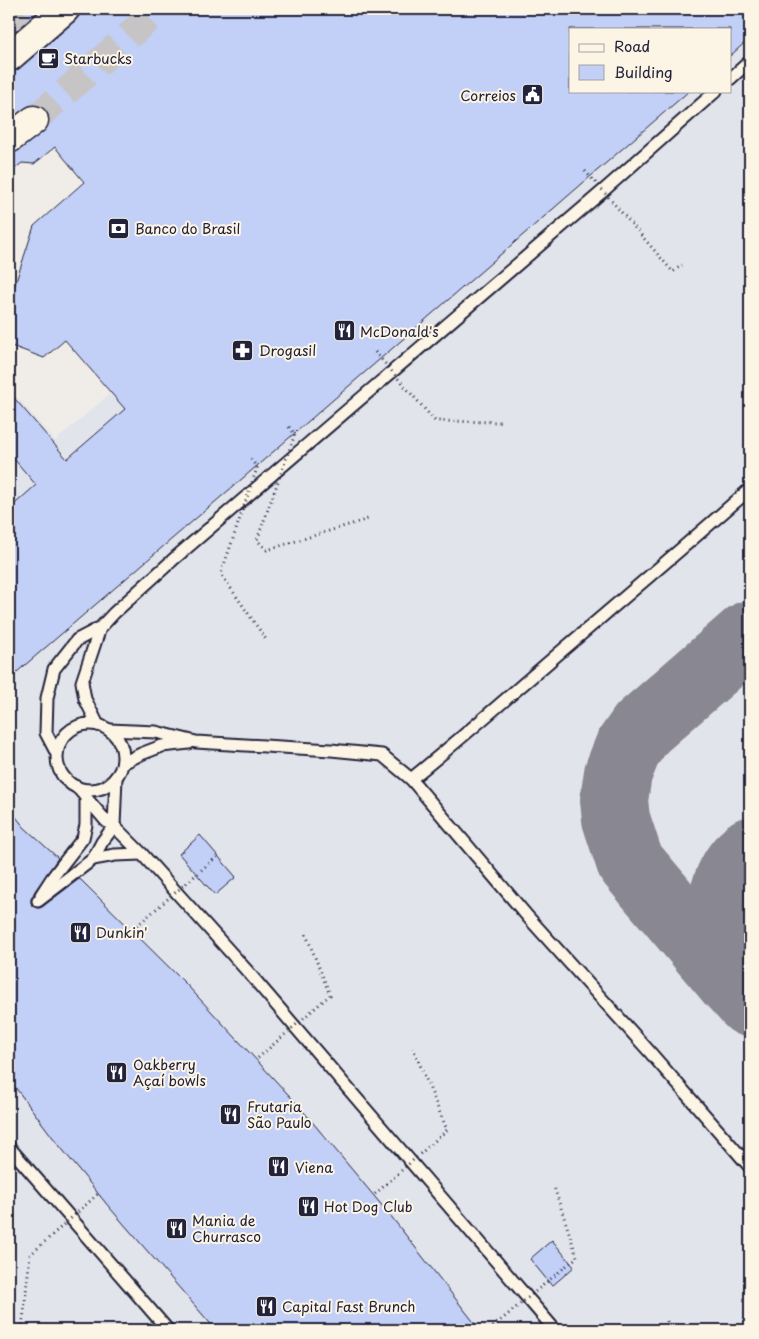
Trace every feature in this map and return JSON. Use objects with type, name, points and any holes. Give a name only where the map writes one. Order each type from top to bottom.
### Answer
[{"type":"street","points":[[9,58],[65,9]]},
{"type":"street","points":[[9,139],[34,120]]},
{"type":"lane","points":[[732,77],[750,61]]},
{"type":"lane","points":[[116,778],[98,789],[87,790],[71,784],[62,774],[57,754],[46,733],[46,698],[54,669],[77,640],[100,628],[169,563],[603,191],[715,92]]},
{"type":"lane","points":[[411,778],[458,741],[750,489]]},
{"type":"lane","points":[[98,725],[85,699],[82,682],[100,628]]},
{"type":"lane","points":[[57,754],[64,737],[73,729],[85,724],[98,725],[110,730],[156,732],[196,742]]},
{"type":"lane","points":[[86,797],[86,825],[83,838],[52,878],[38,901],[93,859],[102,842],[114,826],[116,778],[123,763],[123,754],[116,736],[110,730]]},
{"type":"lane","points":[[123,763],[162,746],[196,742],[382,755],[411,778],[528,918],[750,1166]]},
{"type":"lane","points":[[77,787],[106,821],[114,826],[142,854],[249,973],[555,1330]]},
{"type":"lane","points":[[93,859],[115,855],[142,854]]},
{"type":"lane","points":[[9,1147],[168,1330]]},
{"type":"path","points":[[584,171],[673,272],[682,265]]},
{"type":"path","points":[[375,352],[434,422],[503,422]]},
{"type":"path","points":[[289,427],[295,434],[257,540],[267,550],[368,519]]},
{"type":"path","points":[[250,460],[257,468],[222,574],[268,640]]},
{"type":"path","points":[[134,930],[220,854]]},
{"type":"path","points":[[258,1058],[330,995],[304,932]]},
{"type":"path","points":[[375,1194],[447,1130],[413,1048]]},
{"type":"path","points":[[488,1330],[577,1257],[554,1186]]},
{"type":"path","points":[[22,1330],[30,1255],[99,1193]]},
{"type":"path","points":[[667,1321],[668,1330]]},
{"type":"path","points":[[215,1330],[219,1327]]},
{"type":"shaded area","points":[[70,9],[750,9],[750,1330],[9,1330],[9,388],[55,441],[121,384],[89,185],[9,90],[9,62]]},
{"type":"building","points":[[22,9],[41,9],[9,37],[9,20]]},
{"type":"building","points":[[80,9],[750,9],[750,38],[732,54],[732,28],[569,28],[569,92],[688,92],[17,672],[9,662],[9,509],[36,485],[9,453],[9,392],[67,459],[125,409],[65,340],[44,358],[9,345],[9,303],[34,226],[84,182],[55,147],[34,164],[22,163],[9,173],[9,154],[18,151],[43,132],[48,126],[50,119],[46,110],[33,104],[9,120],[9,72],[19,69],[80,15]]},
{"type":"building","points":[[9,808],[24,827],[58,858],[35,891],[31,899],[32,906],[42,907],[79,879],[81,880],[186,984],[298,1105],[390,1215],[480,1330],[216,1330],[109,1207],[9,1079]]},
{"type":"building","points":[[200,835],[236,877],[215,895],[179,854]]},
{"type":"building","points":[[552,1240],[574,1267],[552,1286],[530,1259]]},
{"type":"taxiway","points":[[750,634],[642,728],[628,748],[618,773],[614,800],[616,819],[630,862],[750,1003]]},
{"type":"taxiway","points":[[741,989],[724,947],[721,914],[728,881],[739,862],[750,851]]},
{"type":"tunnel","points":[[9,19],[21,9]]},
{"type":"tunnel","points":[[34,120],[159,9]]},
{"type":"place","name":"Starbucks","points":[[48,58]]},
{"type":"place","name":"Correios","points":[[532,95]]},
{"type":"place","name":"Banco do Brasil","points":[[119,228]]},
{"type":"place","name":"McDonald's","points":[[344,331]]},
{"type":"place","name":"Drogasil","points":[[243,350]]},
{"type":"place","name":"Dunkin'","points":[[80,932]]},
{"type":"place","name":"Oakberry Açaí bowls","points":[[117,1072]]},
{"type":"place","name":"Frutaria São Paulo","points":[[231,1114]]},
{"type":"place","name":"Viena","points":[[279,1167]]},
{"type":"place","name":"Hot Dog Club","points":[[308,1206]]},
{"type":"place","name":"Mania de Churrasco","points":[[176,1228]]},
{"type":"place","name":"Capital Fast Brunch","points":[[266,1306]]}]
